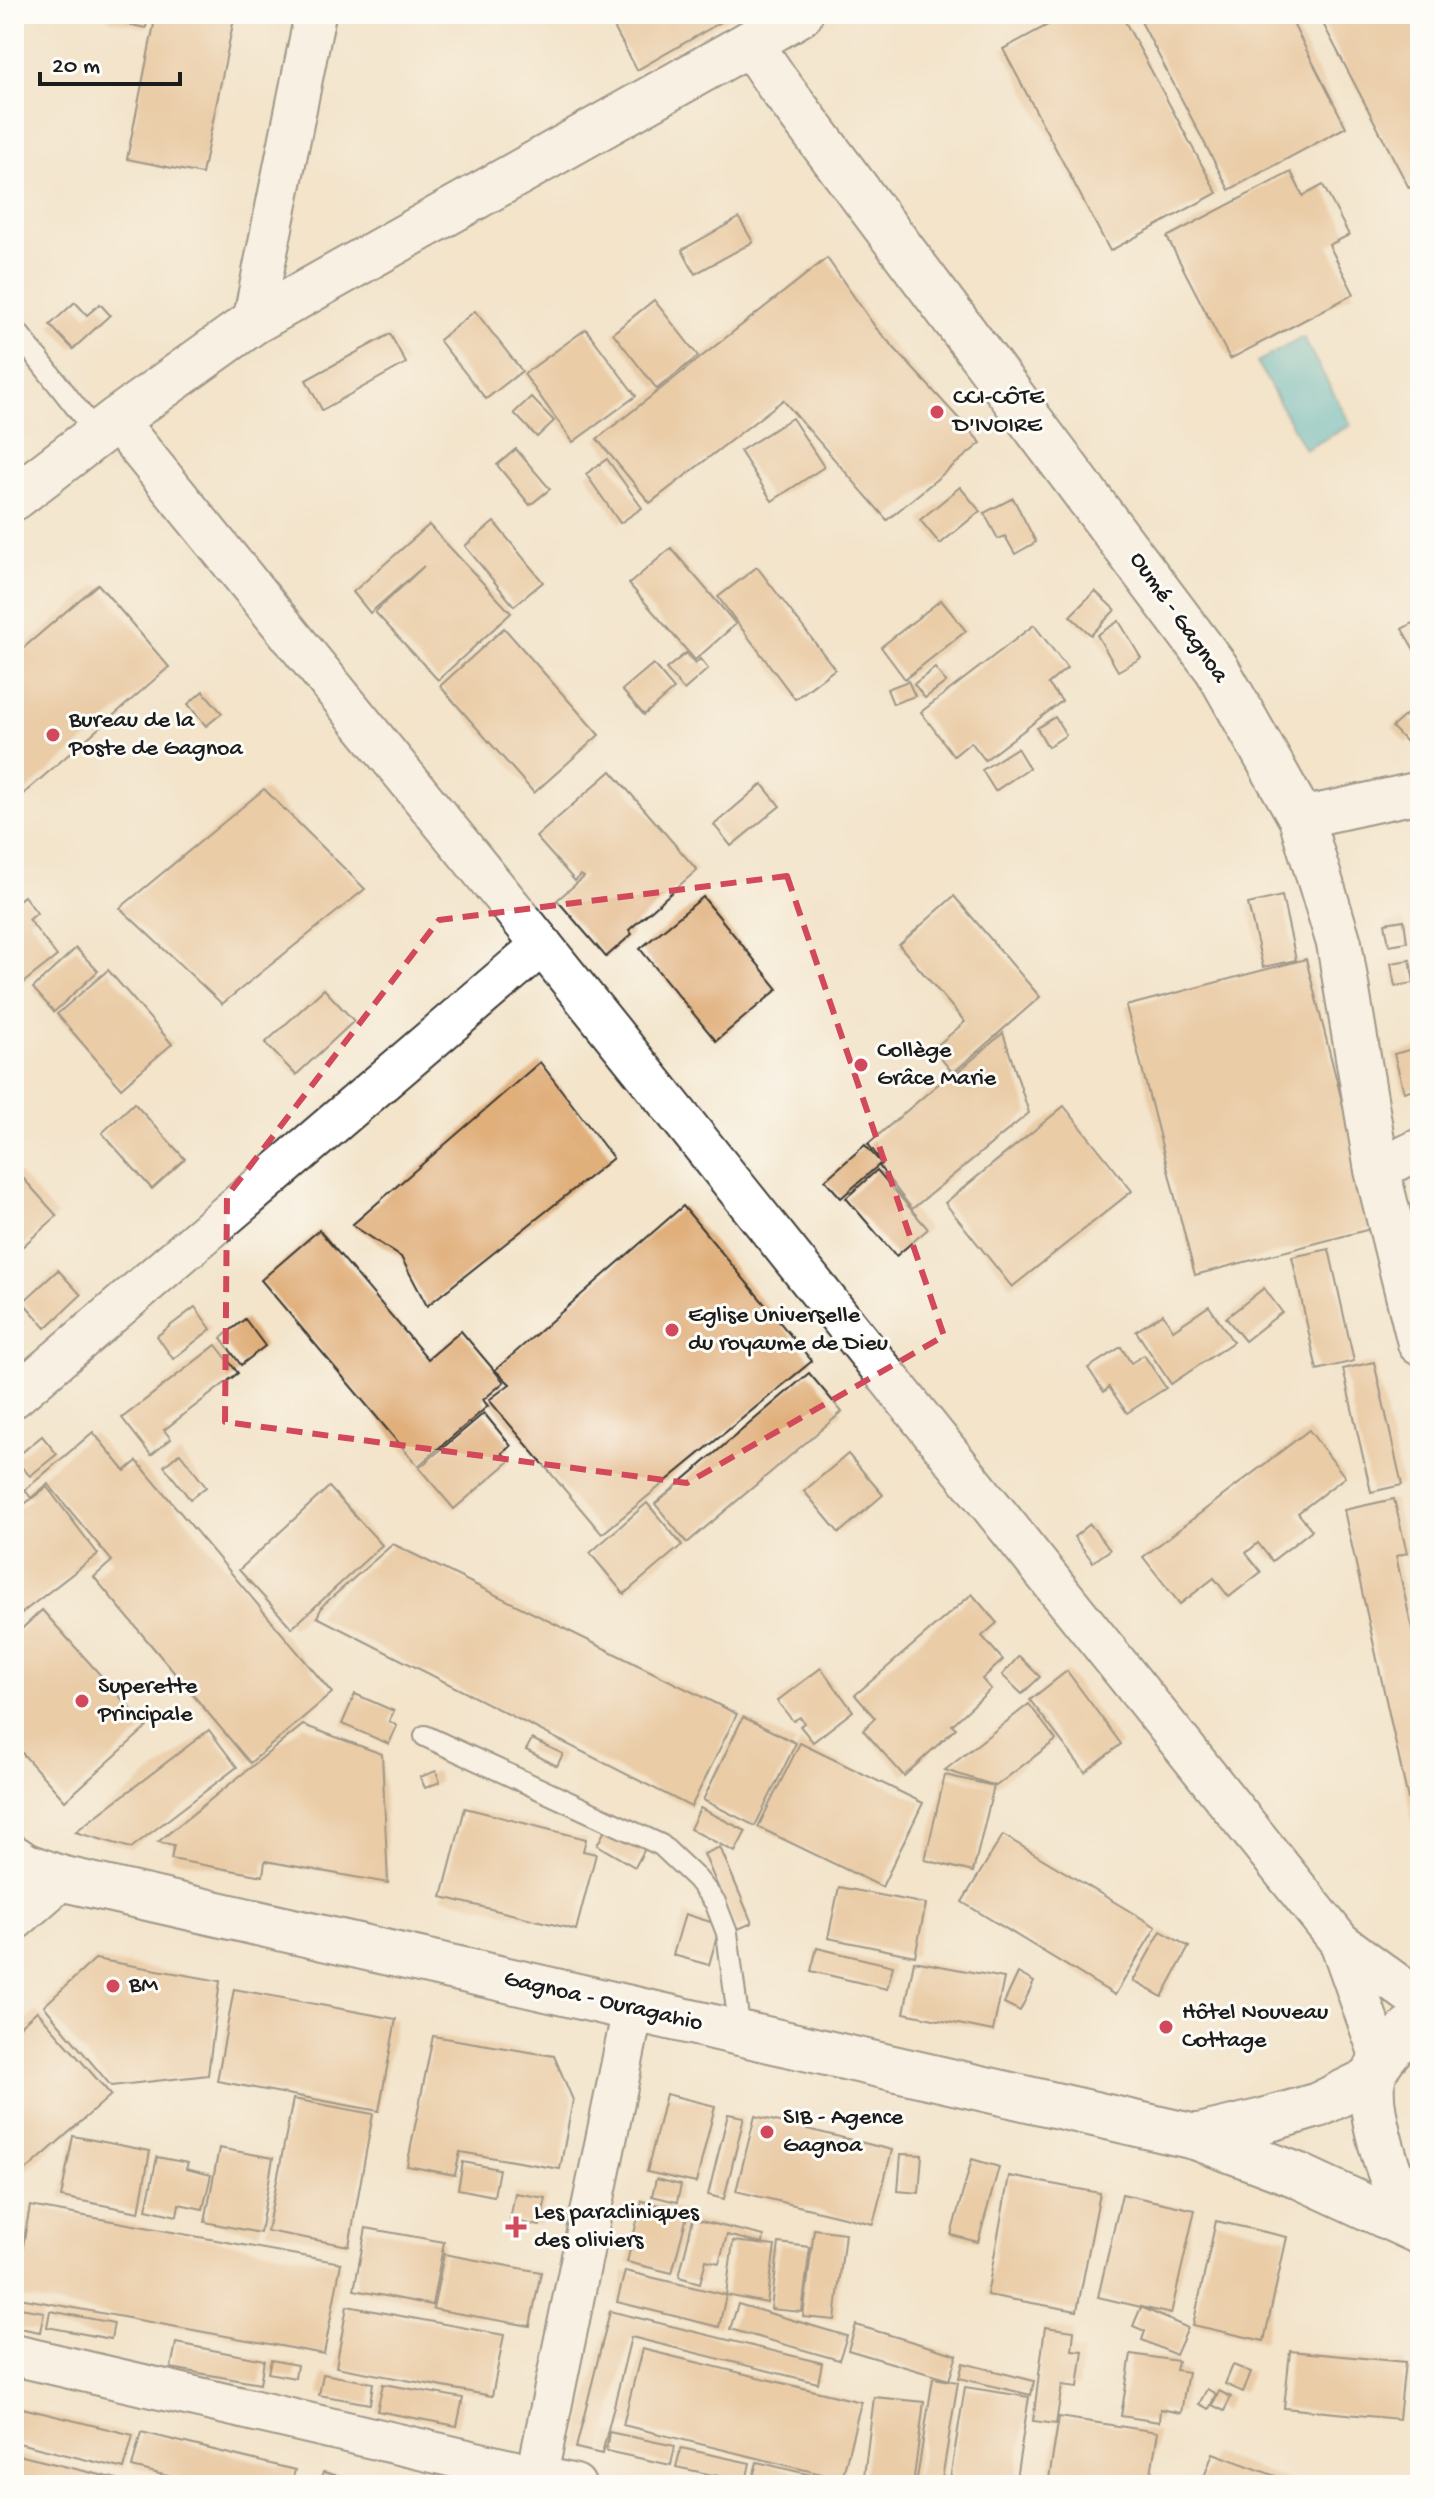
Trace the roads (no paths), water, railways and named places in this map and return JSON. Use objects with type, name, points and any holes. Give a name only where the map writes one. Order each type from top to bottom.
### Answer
[{"type":"main road","points":[[14,498],[106,427],[253,322],[800,14]]},
{"type":"main road","name":"Oumé - Gagnoa","points":[[750,43],[1217,669],[1301,818],[1339,943],[1377,1170],[1420,1343]]},
{"type":"main road","name":"Gagnoa - Ouragahio","points":[[14,1858],[24,1865],[60,1878],[1195,2137],[1297,2175],[1420,2232]]},
{"type":"main road","points":[[14,1918],[60,1878]]},
{"type":"main road","points":[[1420,2021],[1403,2035],[1378,2070],[1374,2113],[1398,2193],[1420,2224]]},
{"type":"main road","name":"Gagnoa - Ouragahio","points":[[1195,2137],[1318,2105],[1378,2070]]},
{"type":"street","points":[[253,322],[315,14]]},
{"type":"street","points":[[106,427],[542,945],[1340,1942],[1420,2001]]},
{"type":"street","points":[[1301,818],[1420,792]]},
{"type":"street","points":[[14,1397],[542,945]]},
{"type":"street","points":[[1377,1170],[1420,1149]]},
{"type":"street","points":[[1340,1942],[1378,2070]]},
{"type":"street","points":[[14,2355],[556,2480],[633,2009]]},
{"type":"lane","points":[[14,328],[106,427]]},
{"type":"lane","points":[[425,1736],[661,1845],[697,1879],[715,1902],[727,1933],[740,2033]]},
{"type":"water","points":[[1303,337],[1351,425],[1305,450],[1257,362]]},
{"type":"place","name":"CCI-CÔTE D'IVOIRE","points":[[937,412]]},
{"type":"place","name":"Bureau de la Poste de Gagnoa","points":[[53,735]]},
{"type":"place","name":"Collège Grâce Marie","points":[[861,1065]]},
{"type":"place","name":"Eglise Universelle du royaume de Dieu","points":[[672,1330]]},
{"type":"place","name":"Superette Principale","points":[[82,1701]]},
{"type":"place","name":"BM","points":[[113,1986]]},
{"type":"place","name":"Hôtel Nouveau Cottage","points":[[1166,2027]]},
{"type":"place","name":"SIB - Agence Gagnoa","points":[[767,2132]]},
{"type":"place","name":"Les paracliniques des oliviers","points":[[516,2227]]}]
